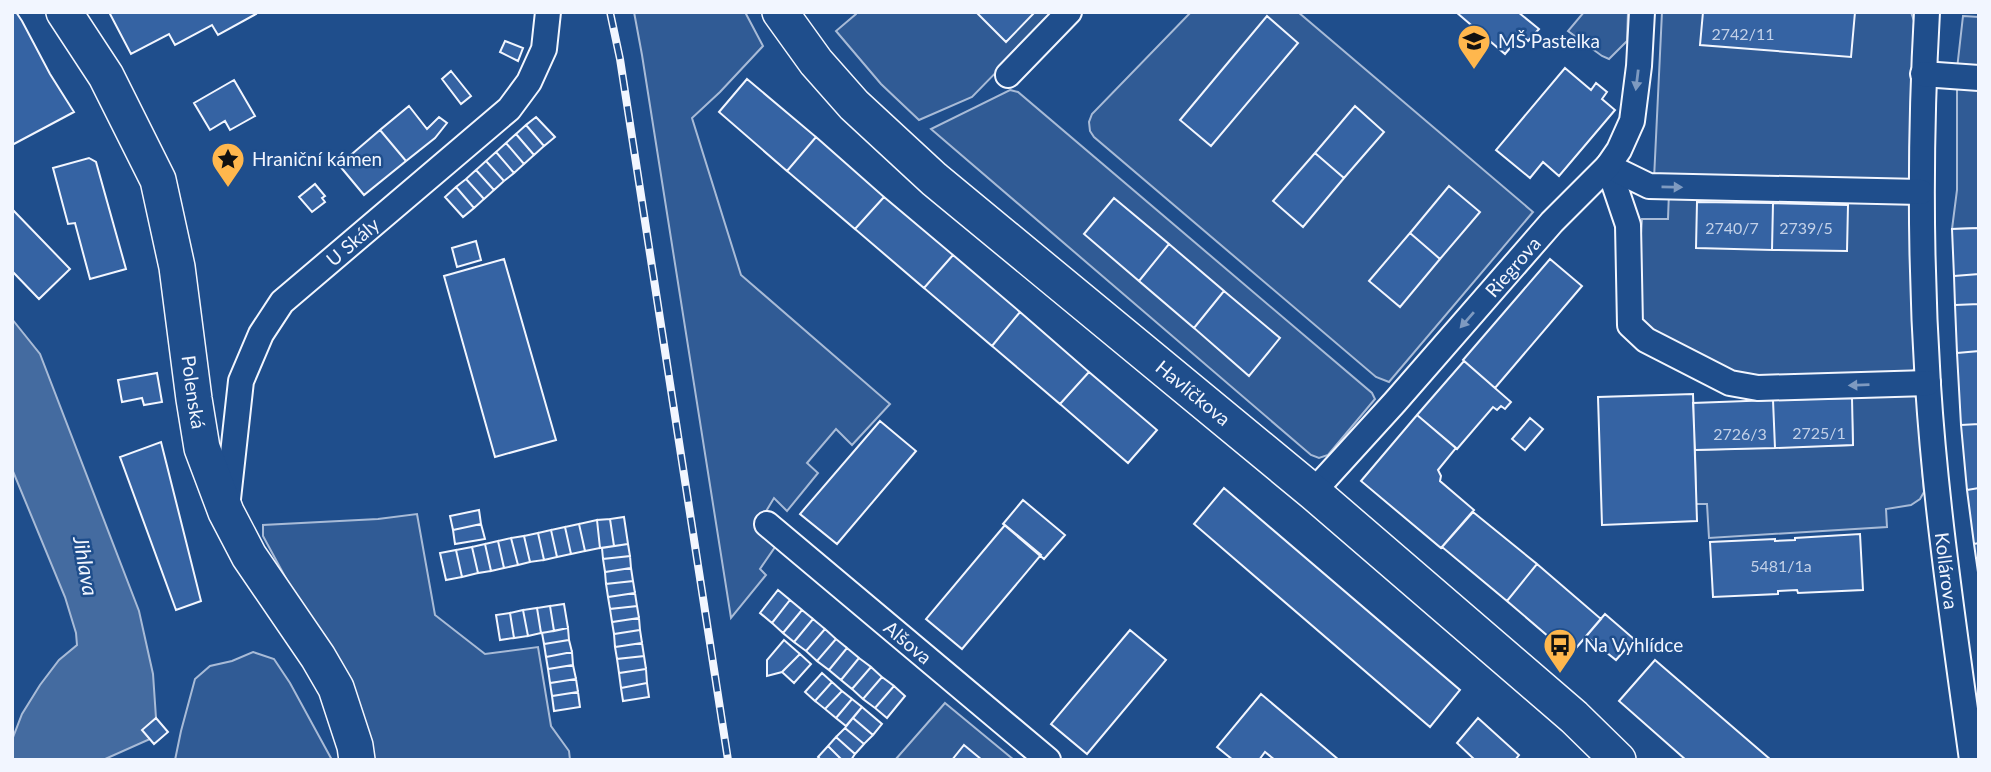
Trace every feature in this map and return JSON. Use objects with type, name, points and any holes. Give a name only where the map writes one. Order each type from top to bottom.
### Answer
[{"type":"street","name":"Polenská","points":[[64,12],[106,76],[158,180],[177,267],[202,448],[226,512],[249,556],[336,688],[357,760]]},
{"type":"street","name":"U Skály","points":[[226,512],[242,382],[261,334],[282,302],[509,109],[529,82],[544,49],[548,12]]},
{"type":"street","name":"Havlíčkova","points":[[780,12],[816,62],[854,105],[934,179],[1313,492],[1574,717],[1618,760]]},
{"type":"street","points":[[1008,75],[1069,12]]},
{"type":"street","name":"Riegrova","points":[[1313,492],[1552,222],[1608,166],[1619,150],[1632,121],[1642,12]]},
{"type":"street","name":"Kollárova","points":[[1927,12],[1921,192],[1928,383],[1941,528],[1972,760]]},
{"type":"street","points":[[1923,74],[1979,78]]},
{"type":"street","points":[[1608,166],[1649,186],[1921,192]]},
{"type":"street","points":[[1608,166],[1628,225],[1630,326],[1646,340],[1730,383],[1742,386],[1758,388],[1928,383]]},
{"type":"street","name":"Alšova","points":[[767,524],[1048,760]]},
{"type":"shaded area","points":[[634,12],[745,12],[763,46],[692,118],[741,275],[890,404],[852,445],[836,429],[807,463],[818,473],[787,511],[774,498],[756,528],[775,547],[760,569],[766,575],[731,618],[642,55]]},
{"type":"shaded area","points":[[856,12],[1055,12],[972,97],[919,120],[881,84],[836,31]]},
{"type":"shaded area","points":[[1191,12],[1298,12],[1533,212],[1389,382],[1376,377],[1090,131],[1092,114]]},
{"type":"shaded area","points":[[1584,12],[1628,12],[1627,41],[1609,59],[1568,31]]},
{"type":"shaded area","points":[[1662,12],[1911,12],[1914,21],[1909,180],[1654,179]]},
{"type":"shaded area","points":[[1963,16],[1979,17],[1979,70],[1957,69]]},
{"type":"shaded area","points":[[1979,77],[1979,228],[1952,229],[1957,190],[1957,89],[1962,89]]},
{"type":"shaded area","points":[[1010,90],[1018,92],[1372,393],[1375,399],[1328,455],[1319,458],[1311,455],[931,129]]},
{"type":"shaded area","points":[[1669,192],[1908,201],[1916,365],[1913,371],[1909,374],[1770,380],[1734,375],[1646,330],[1636,307],[1642,219],[1668,219]]},
{"type":"shaded area","points":[[1851,389],[1911,391],[1917,399],[1924,492],[1920,499],[1911,505],[1886,509],[1887,527],[1709,538],[1707,504],[1696,504],[1695,450],[1853,445]]},
{"type":"shaded area","points":[[417,514],[435,615],[485,654],[538,647],[551,726],[569,751],[570,760],[372,760],[289,584],[263,536],[263,525],[378,519]]},
{"type":"shaded area","points":[[253,652],[274,659],[332,760],[175,760],[195,679],[210,666]]},
{"type":"shaded area","points":[[945,703],[1014,760],[895,760]]},
{"type":"water","name":"Jihlava","points":[[12,319],[40,354],[139,611],[153,674],[156,718],[150,739],[103,760],[12,760],[12,740],[22,714],[59,660],[77,645],[65,597],[12,469]]},
{"type":"building","points":[[12,12],[16,12],[22,21],[74,112],[12,145]]},
{"type":"building","points":[[109,12],[256,14],[218,35],[212,25],[175,45],[169,34],[131,54]]},
{"type":"building","points":[[976,12],[1035,12],[1006,42]]},
{"type":"building","name":"MŠ Pastelka","points":[[1456,12],[1518,12],[1539,29],[1528,41],[1521,35],[1505,54]]},
{"type":"building","points":[[1703,12],[1855,12],[1851,57],[1700,45]]},
{"type":"building","points":[[1267,16],[1298,43],[1211,146],[1180,120]]},
{"type":"building","points":[[505,41],[523,48],[518,61],[500,52]]},
{"type":"building","points":[[1565,68],[1591,90],[1596,83],[1607,92],[1602,99],[1615,110],[1559,176],[1543,162],[1530,178],[1496,150]]},
{"type":"building","points":[[451,71],[471,96],[461,104],[442,79]]},
{"type":"building","points":[[747,79],[816,137],[787,171],[719,112]]},
{"type":"building","points":[[234,80],[255,116],[230,130],[225,121],[210,130],[194,103]]},
{"type":"building","points":[[409,106],[427,129],[439,117],[447,123],[435,138],[406,161],[380,130]]},
{"type":"building","points":[[1355,106],[1384,132],[1344,178],[1315,153]]},
{"type":"building","points":[[536,117],[555,137],[544,146],[526,125]]},
{"type":"building","points":[[526,125],[544,146],[534,155],[516,134]]},
{"type":"building","points":[[380,130],[406,161],[364,195],[339,165]]},
{"type":"building","points":[[516,134],[534,155],[524,164],[506,143]]},
{"type":"building","points":[[816,137],[884,197],[855,229],[787,171]]},
{"type":"building","points":[[506,143],[524,164],[514,173],[496,152]]},
{"type":"building","points":[[496,152],[514,173],[504,181],[486,161]]},
{"type":"building","points":[[1315,153],[1344,178],[1303,227],[1273,201]]},
{"type":"building","points":[[89,158],[96,162],[126,269],[90,279],[75,223],[68,224],[53,168]]},
{"type":"building","points":[[486,161],[504,181],[494,190],[476,170]]},
{"type":"building","points":[[476,170],[494,190],[484,199],[466,179]]},
{"type":"building","points":[[466,179],[484,199],[474,208],[456,187]]},
{"type":"building","points":[[315,184],[325,196],[322,198],[325,202],[312,212],[299,197]]},
{"type":"building","points":[[1449,186],[1480,212],[1440,259],[1410,233]]},
{"type":"building","points":[[456,187],[474,208],[463,217],[445,197]]},
{"type":"building","points":[[884,197],[953,255],[924,288],[855,229]]},
{"type":"building","points":[[1114,198],[1169,244],[1139,281],[1084,234]]},
{"type":"building","points":[[1697,202],[1773,203],[1772,250],[1696,248]]},
{"type":"building","points":[[1773,203],[1848,205],[1847,251],[1772,250]]},
{"type":"building","points":[[12,209],[70,269],[39,299],[12,271]]},
{"type":"building","points":[[1979,228],[1979,274],[1954,276],[1952,229]]},
{"type":"building","points":[[1410,233],[1440,259],[1400,307],[1369,281]]},
{"type":"building","points":[[476,241],[481,260],[457,267],[452,248]]},
{"type":"building","points":[[1169,244],[1224,291],[1194,328],[1139,281]]},
{"type":"building","points":[[953,255],[1020,312],[992,346],[924,288]]},
{"type":"building","points":[[504,259],[556,440],[495,457],[444,276]]},
{"type":"building","points":[[1550,259],[1582,286],[1495,388],[1463,360]]},
{"type":"building","points":[[1979,274],[1979,304],[1955,305],[1954,276]]},
{"type":"building","points":[[1224,291],[1280,338],[1249,376],[1194,328]]},
{"type":"building","points":[[1979,304],[1979,351],[1957,353],[1955,305]]},
{"type":"building","points":[[1020,312],[1089,372],[1060,404],[992,346]]},
{"type":"building","points":[[1979,351],[1979,424],[1961,425],[1957,353]]},
{"type":"building","points":[[1464,361],[1511,402],[1505,409],[1501,406],[1497,410],[1493,407],[1457,449],[1417,415]]},
{"type":"building","points":[[1089,372],[1157,430],[1128,463],[1060,404]]},
{"type":"building","points":[[157,373],[162,402],[144,405],[142,398],[122,402],[118,380]]},
{"type":"building","points":[[1693,394],[1697,521],[1602,525],[1598,397]]},
{"type":"building","points":[[1852,398],[1853,445],[1775,448],[1773,400]]},
{"type":"building","points":[[1773,400],[1775,448],[1695,450],[1693,403]]},
{"type":"building","points":[[1417,415],[1456,448],[1438,470],[1440,481],[1474,510],[1441,548],[1361,481]]},
{"type":"building","points":[[1530,418],[1543,429],[1525,450],[1512,439]]},
{"type":"building","points":[[880,421],[916,451],[837,544],[800,514]]},
{"type":"building","points":[[1979,424],[1979,488],[1967,490],[1961,425]]},
{"type":"building","points":[[161,442],[201,601],[176,610],[120,457]]},
{"type":"building","points":[[1224,488],[1460,690],[1430,727],[1194,524]]},
{"type":"building","points":[[1979,488],[1979,543],[1974,544],[1967,490]]},
{"type":"building","points":[[1023,500],[1065,535],[1044,559],[1003,524]]},
{"type":"building","points":[[479,510],[481,524],[453,530],[450,516]]},
{"type":"building","points":[[1473,512],[1537,564],[1507,601],[1442,547]]},
{"type":"building","points":[[624,517],[628,544],[614,546],[610,519]]},
{"type":"building","points":[[610,519],[614,546],[600,548],[597,520]]},
{"type":"building","points":[[597,520],[600,548],[585,551],[579,524]]},
{"type":"building","points":[[481,524],[485,539],[455,544],[453,530]]},
{"type":"building","points":[[579,524],[585,551],[571,554],[565,527]]},
{"type":"building","points":[[1005,525],[1041,555],[962,649],[926,619]]},
{"type":"building","points":[[565,527],[571,554],[557,557],[551,530]]},
{"type":"building","points":[[551,530],[557,557],[544,560],[538,533]]},
{"type":"building","points":[[538,533],[544,560],[530,562],[524,536]]},
{"type":"building","points":[[1860,534],[1863,590],[1798,593],[1797,590],[1778,591],[1778,594],[1713,597],[1710,542],[1795,540]]},
{"type":"building","points":[[524,536],[530,562],[518,565],[511,538]]},
{"type":"building","points":[[511,538],[518,565],[504,568],[498,541]]},
{"type":"building","points":[[498,541],[504,568],[491,571],[485,544]]},
{"type":"building","points":[[1979,543],[1979,579],[1974,544]]},
{"type":"building","points":[[485,544],[491,571],[478,573],[472,547]]},
{"type":"building","points":[[628,544],[630,556],[603,559],[602,548]]},
{"type":"building","points":[[472,547],[478,573],[462,577],[456,550]]},
{"type":"building","points":[[456,550],[462,577],[446,580],[440,553]]},
{"type":"building","points":[[630,556],[631,568],[605,572],[603,559]]},
{"type":"building","points":[[1537,564],[1601,619],[1570,655],[1507,601]]},
{"type":"building","points":[[631,568],[633,581],[606,584],[605,572]]},
{"type":"building","points":[[633,581],[635,593],[608,597],[606,584]]},
{"type":"building","points":[[778,590],[790,600],[772,623],[760,613]]},
{"type":"building","points":[[635,593],[637,606],[610,609],[608,597]]},
{"type":"building","points":[[790,600],[802,610],[783,633],[772,623]]},
{"type":"building","points":[[564,604],[568,628],[554,631],[550,606]]},
{"type":"building","points":[[550,606],[554,631],[541,633],[537,608]]},
{"type":"building","points":[[637,606],[639,618],[612,622],[610,609]]},
{"type":"building","points":[[537,608],[541,633],[528,636],[523,610]]},
{"type":"building","points":[[523,610],[528,636],[514,638],[510,613]]},
{"type":"building","points":[[802,610],[813,619],[794,642],[783,633]]},
{"type":"building","points":[[510,613],[514,638],[500,640],[496,615]]},
{"type":"building","points":[[1605,614],[1634,639],[1616,660],[1586,636]]},
{"type":"building","points":[[639,618],[640,630],[614,634],[612,622]]},
{"type":"building","points":[[813,619],[825,629],[806,651],[794,642]]},
{"type":"building","points":[[568,628],[569,640],[544,644],[542,633]]},
{"type":"building","points":[[825,629],[836,639],[817,661],[806,651]]},
{"type":"building","points":[[640,630],[642,643],[615,647],[614,634]]},
{"type":"building","points":[[1130,630],[1166,660],[1087,754],[1051,724]]},
{"type":"building","points":[[836,639],[847,648],[829,670],[817,661]]},
{"type":"building","points":[[569,640],[572,652],[546,657],[544,644]]},
{"type":"building","points":[[784,640],[800,654],[782,672],[767,676],[767,660]]},
{"type":"building","points":[[642,643],[644,656],[617,659],[615,647]]},
{"type":"building","points":[[847,648],[859,658],[841,680],[829,670]]},
{"type":"building","points":[[572,652],[573,665],[548,669],[546,657]]},
{"type":"building","points":[[800,654],[811,664],[794,683],[782,672]]},
{"type":"building","points":[[644,656],[646,669],[619,673],[617,659]]},
{"type":"building","points":[[859,658],[871,667],[852,689],[841,680]]},
{"type":"building","points":[[1655,660],[1771,760],[1686,760],[1619,701]]},
{"type":"building","points":[[573,665],[576,679],[550,683],[548,669]]},
{"type":"building","points":[[871,667],[882,677],[863,699],[852,689]]},
{"type":"building","points":[[646,669],[647,683],[621,688],[619,673]]},
{"type":"building","points":[[822,673],[832,682],[815,701],[805,692]]},
{"type":"building","points":[[882,677],[894,686],[875,708],[863,699]]},
{"type":"building","points":[[576,679],[578,692],[552,696],[550,683]]},
{"type":"building","points":[[832,682],[842,691],[825,709],[815,701]]},
{"type":"building","points":[[647,683],[649,697],[623,701],[621,688]]},
{"type":"building","points":[[894,686],[905,696],[887,718],[875,708]]},
{"type":"building","points":[[842,691],[852,699],[836,718],[825,709]]},
{"type":"building","points":[[578,692],[580,707],[554,711],[552,696]]},
{"type":"building","points":[[1261,694],[1339,760],[1275,760],[1265,752],[1259,760],[1233,760],[1217,747]]},
{"type":"building","points":[[852,699],[862,707],[846,726],[836,718]]},
{"type":"building","points":[[862,707],[882,724],[873,735],[853,718]]},
{"type":"building","points":[[156,718],[168,732],[154,744],[142,730]]},
{"type":"building","points":[[853,718],[873,735],[864,744],[845,728]]},
{"type":"building","points":[[1478,718],[1519,755],[1515,760],[1475,760],[1457,743]]},
{"type":"building","points":[[845,728],[864,744],[855,754],[836,737]]},
{"type":"building","points":[[836,737],[855,754],[851,760],[842,760],[828,746]]},
{"type":"building","points":[[964,745],[982,760],[952,760]]},
{"type":"building","points":[[828,746],[842,760],[821,760],[818,757]]},
{"type":"railway","points":[[610,12],[620,59],[728,760]]},
{"type":"place","name":"MŠ Pastelka","points":[[1474,71]]},
{"type":"place","name":"Hraniční kámen","points":[[228,189]]},
{"type":"place","name":"Na Vyhlídce","points":[[1560,675]]}]
